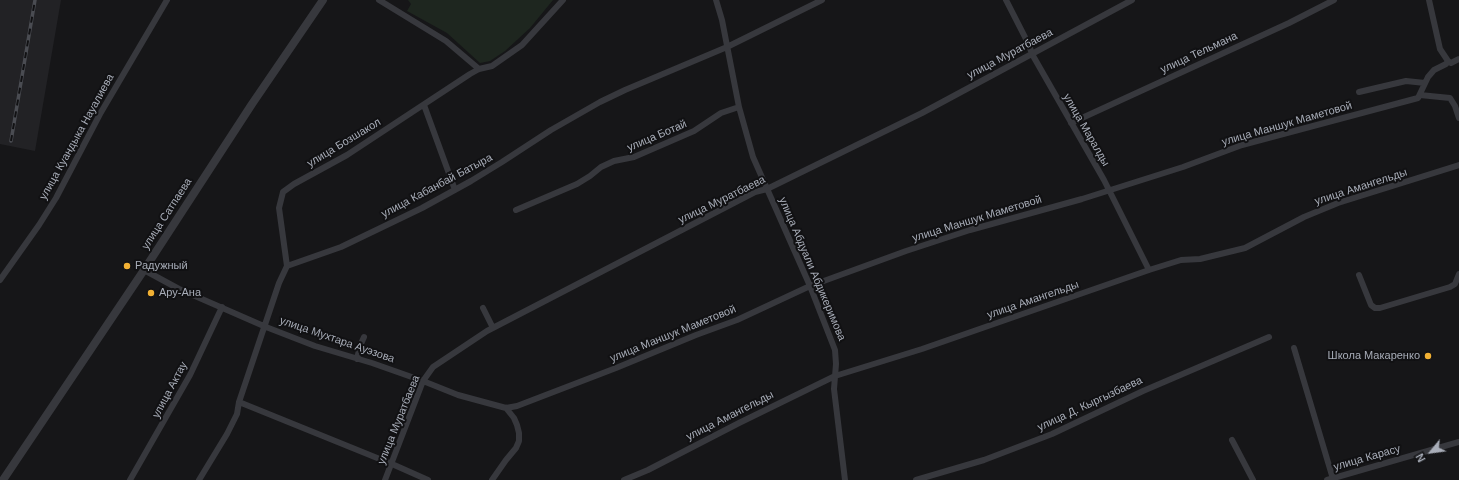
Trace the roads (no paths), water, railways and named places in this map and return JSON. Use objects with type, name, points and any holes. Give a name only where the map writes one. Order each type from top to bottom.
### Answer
[{"type":"street","name":"улица Куандыка Науалиева","points":[[0,280],[56,198],[100,114],[167,0]]},
{"type":"street","name":"улица Сатпаева","points":[[3,480],[144,270],[252,104],[324,0]]},
{"type":"street","points":[[379,0],[446,41],[479,70]]},
{"type":"street","name":"улица Бозшакол","points":[[287,266],[280,208],[283,192],[294,184],[347,155],[479,70],[492,66],[522,45],[562,0]]},
{"type":"street","name":"улица Абдуали Абдикеримова","points":[[716,0],[722,20],[739,107],[753,157],[810,286],[835,350],[836,364],[834,390],[845,480]]},
{"type":"street","name":"улица Кабанбай Батыра","points":[[287,266],[341,247],[422,208],[455,190],[551,130],[600,102],[727,47],[822,0]]},
{"type":"street","name":"улица Маралды","points":[[1006,0],[1029,45],[1032,54],[1139,248],[1149,270]]},
{"type":"street","name":"улица Муратбаева","points":[[385,480],[423,381],[433,367],[493,328],[755,192],[767,188],[922,113],[1132,0]]},
{"type":"street","name":"улица Тельмана","points":[[1071,123],[1283,26],[1334,0]]},
{"type":"street","points":[[1429,0],[1440,49],[1451,63],[1459,59]]},
{"type":"street","points":[[1448,61],[1446,64],[1434,70],[1425,83],[1420,95],[1450,98],[1455,106],[1459,118]]},
{"type":"street","points":[[1359,92],[1406,81],[1425,83]]},
{"type":"street","name":"улица Маншук Маметовой","points":[[506,408],[517,406],[737,320],[810,286],[920,246],[970,230],[1108,191],[1242,146],[1418,98],[1420,95]]},
{"type":"street","points":[[424,105],[455,190]]},
{"type":"street","name":"улица Ботай","points":[[516,210],[577,184],[601,167],[614,161],[628,159],[641,154],[694,131],[721,113],[739,107]]},
{"type":"street","name":"улица Амангельды","points":[[624,480],[648,470],[746,419],[835,376],[922,349],[1181,260],[1200,260],[1245,248],[1304,217],[1338,203],[1459,165]]},
{"type":"street","points":[[199,480],[228,434],[237,414],[239,402],[287,266]]},
{"type":"street","name":"улица Мухтара Ауэзова","points":[[144,270],[179,289],[314,346],[423,381],[458,395],[506,408]]},
{"type":"street","points":[[1359,275],[1372,305],[1375,308],[1380,308],[1450,287],[1455,284],[1459,274]]},
{"type":"street","name":"улица Актау","points":[[130,480],[190,375],[222,307]]},
{"type":"street","points":[[483,308],[493,328]]},
{"type":"street","name":"улица Д. Кыргызбаева","points":[[916,480],[984,460],[1052,434],[1143,391],[1269,336]]},
{"type":"street","points":[[357,359],[360,346],[364,338]]},
{"type":"street","points":[[1294,348],[1334,479]]},
{"type":"street","points":[[239,402],[428,480]]},
{"type":"street","points":[[492,480],[516,448],[519,441],[518,425],[506,408]]},
{"type":"street","points":[[1232,440],[1253,480]]},
{"type":"street","name":"улица Карасу","points":[[1327,480],[1459,442]]},
{"type":"railway","points":[[11,141],[35,0]]},
{"type":"place","name":"Радужный","points":[[127,266]]},
{"type":"place","name":"Ару-Ана","points":[[151,293]]},
{"type":"place","name":"Школа Макаренко","points":[[1428,356]]}]
